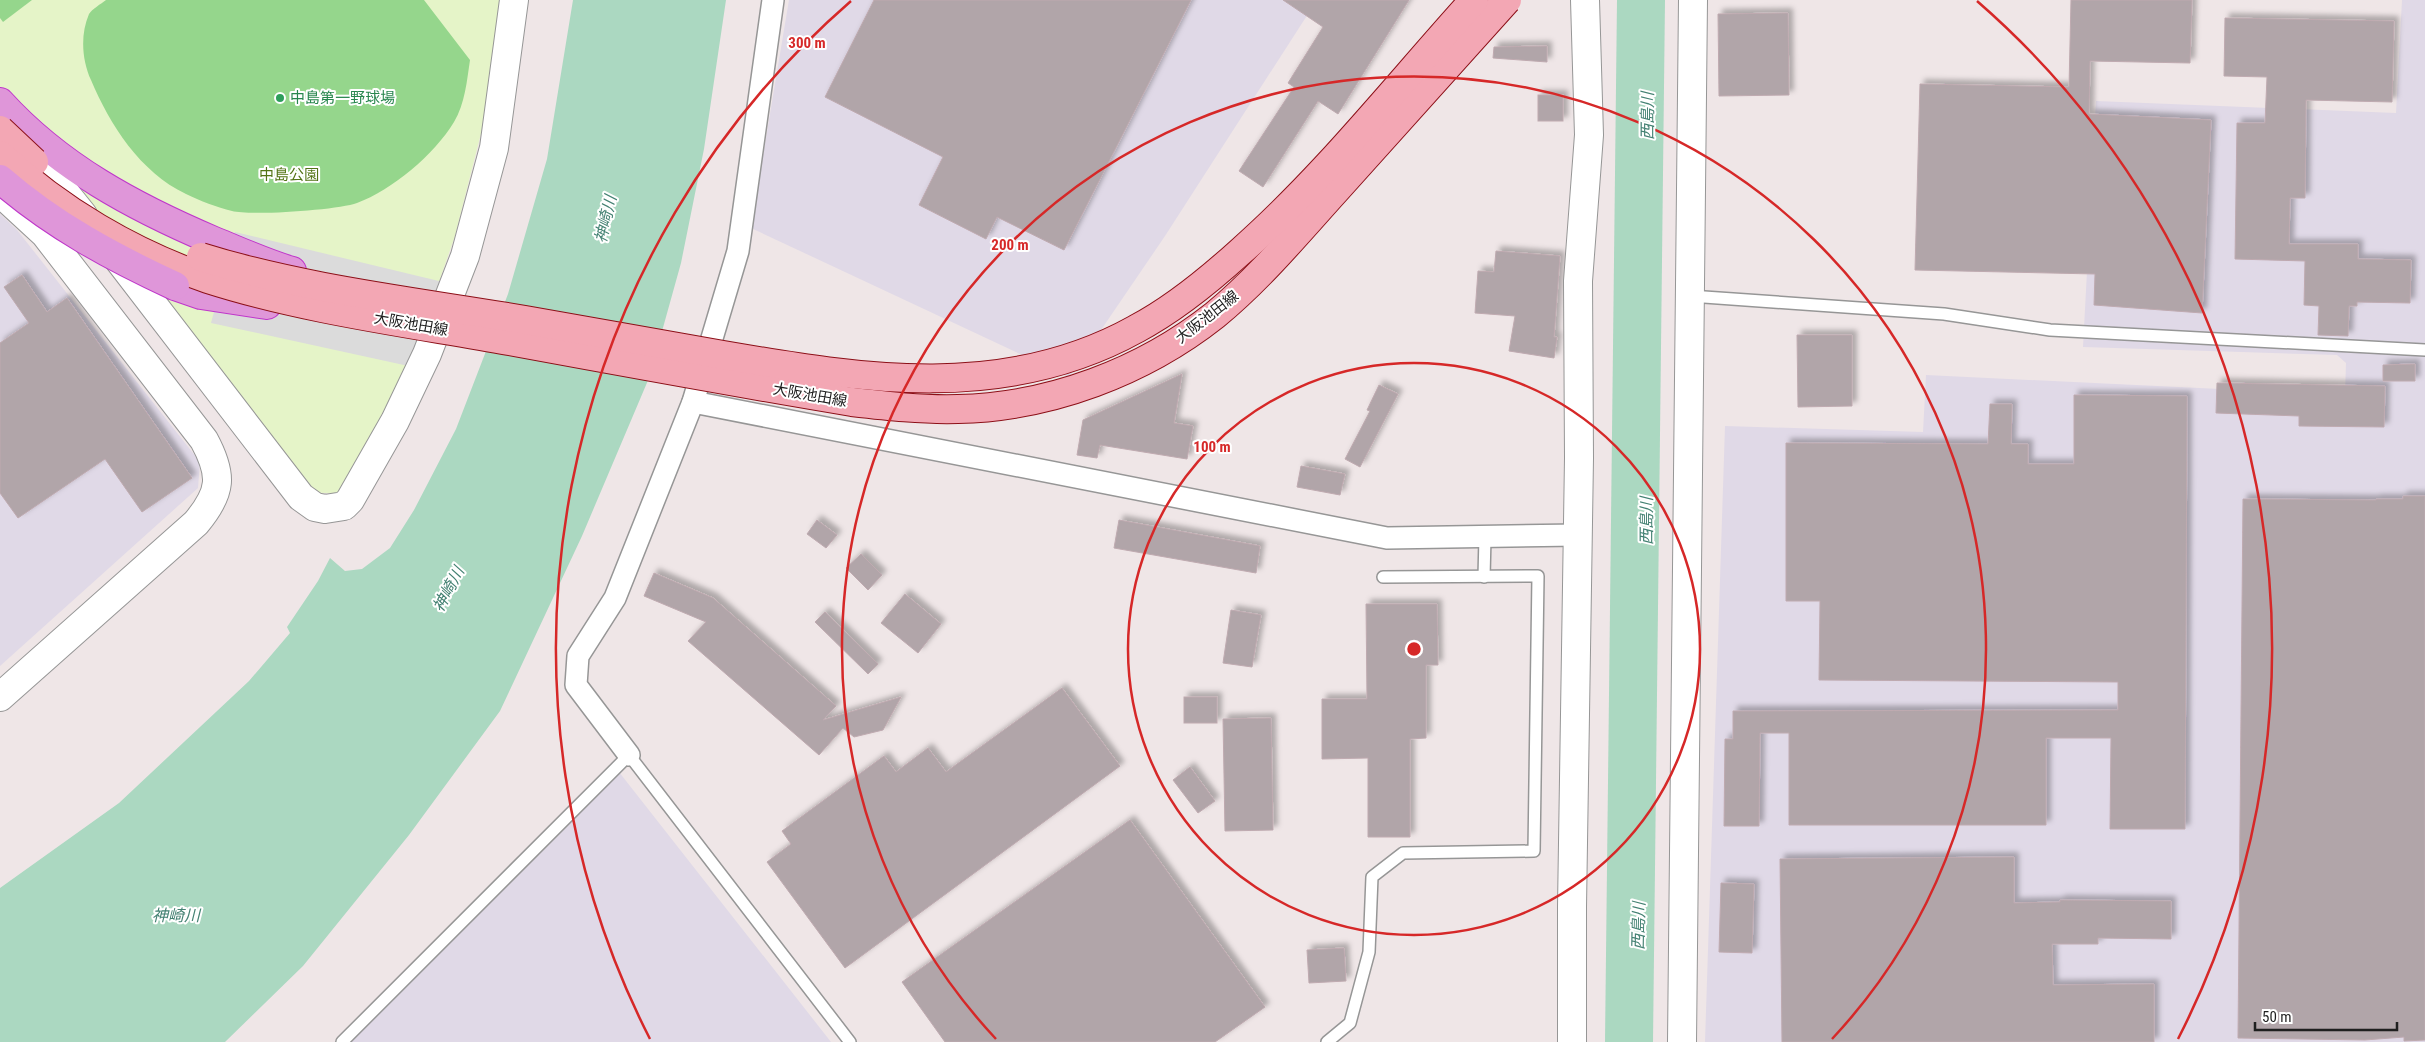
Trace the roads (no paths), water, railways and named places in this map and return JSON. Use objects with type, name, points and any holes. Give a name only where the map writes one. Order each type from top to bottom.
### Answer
[{"type":"highway","points":[[0,102],[15,118],[62,158],[118,196],[150,212],[286,269],[388,296]]},
{"type":"highway","points":[[0,179],[40,211],[78,237],[135,268],[175,286],[223,299],[368,316]]},
{"type":"main road","name":"大阪池田線","points":[[0,130],[47,173],[83,199],[118,220],[190,253],[254,272],[822,372],[870,377],[955,378],[1016,372],[1079,355],[1138,329],[1187,296],[1223,268],[1282,213],[1316,178],[1474,0]]},
{"type":"main road","name":"大阪池田線","points":[[0,155],[36,186],[110,235],[146,253],[206,278],[246,290],[368,316],[815,396],[888,406],[950,409],[993,407],[1065,392],[1099,381],[1161,352],[1196,329],[1237,296],[1293,238],[1506,0]]},
{"type":"street","points":[[0,111],[141,288],[301,497],[315,507],[335,509],[344,506],[356,492],[395,421],[427,354],[465,256],[494,148],[514,0]]},
{"type":"street","points":[[629,755],[576,685],[578,656],[615,598],[693,402],[738,251],[773,0]]},
{"type":"street","points":[[1572,1042],[1572,907],[1578,535],[1578,281],[1589,135],[1585,0]]},
{"type":"street","points":[[1682,1042],[1694,0]]},
{"type":"street","points":[[0,192],[45,234],[65,259],[204,440],[214,458],[218,475],[216,492],[208,508],[196,523],[0,697]]},
{"type":"street","points":[[693,402],[1387,538],[1578,535]]},
{"type":"lane","points":[[1690,296],[1944,314],[2050,330],[2425,350]]},
{"type":"lane","points":[[1484,576],[1485,537]]},
{"type":"lane","points":[[1327,1042],[1350,1023],[1370,952],[1372,877],[1403,853],[1534,850],[1538,576],[1383,577]]},
{"type":"lane","points":[[342,1042],[629,755],[850,1042]]},
{"type":"water","name":"神崎川","points":[[573,0],[726,0],[704,149],[681,263],[649,378],[582,536],[500,711],[409,835],[303,966],[225,1042],[0,1042],[0,888],[119,803],[249,681],[290,633],[287,627],[318,581],[330,558],[345,571],[362,569],[390,548],[414,510],[456,429],[508,294],[547,159]]},
{"type":"water","name":"西島川","points":[[1617,0],[1665,0],[1653,1042],[1605,1042]]},
{"type":"place","name":"中島第一野球場","points":[[280,98]]},
{"type":"park label","name":"中島公園","points":[[289,175]]}]
